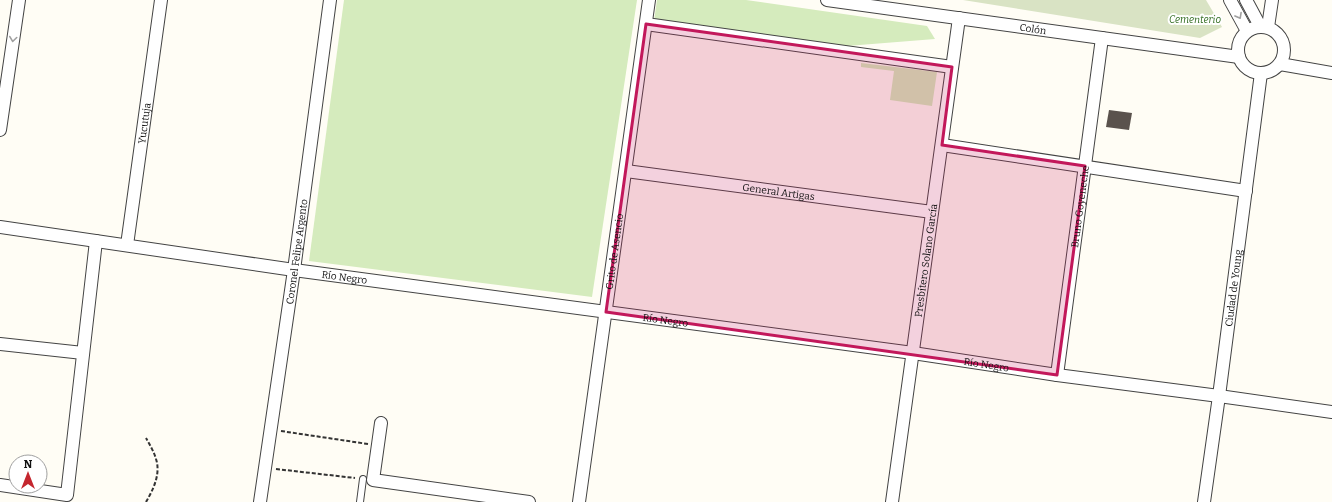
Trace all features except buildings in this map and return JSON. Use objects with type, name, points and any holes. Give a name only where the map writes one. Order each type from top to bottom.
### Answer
[{"type":"street","points":[[0,130],[19,0]]},
{"type":"street","name":"Yucutuja","points":[[127,246],[161,0]]},
{"type":"street","name":"Coronel Felipe Argento","points":[[260,502],[294,270],[330,0]]},
{"type":"street","name":"Grito de Asencio","points":[[579,502],[650,0]]},
{"type":"street","name":"Colón","points":[[827,0],[1239,57]]},
{"type":"street","points":[[1230,0],[1247,31]]},
{"type":"street","points":[[1246,0],[1264,27]]},
{"type":"street","points":[[1264,27],[1272,0]]},
{"type":"street","name":"Presbítero Solano García","points":[[892,502],[959,18]]},
{"type":"street","points":[[646,24],[952,67]]},
{"type":"street","points":[[1264,27],[1274,30],[1280,36],[1285,50],[1280,64],[1275,69],[1261,73],[1254,72],[1247,69],[1239,57],[1239,42],[1247,31],[1264,27]]},
{"type":"street","name":"Bruno Goyeneche","points":[[1057,375],[1102,38]]},
{"type":"street","points":[[1280,64],[1332,72]]},
{"type":"street","name":"Ciudad de Young","points":[[1204,502],[1261,73]]},
{"type":"street","points":[[942,145],[1246,190]]},
{"type":"street","name":"General Artigas","points":[[626,171],[932,212]]},
{"type":"street","name":"Río Negro","points":[[0,227],[294,270],[913,353],[1057,375],[1332,412]]},
{"type":"street","points":[[0,485],[67,495],[96,241]]},
{"type":"street","points":[[0,344],[83,353]]},
{"type":"street","points":[[381,423],[373,480],[529,502]]},
{"type":"lane","points":[[360,502],[363,479]]},
{"type":"path","points":[[270,430],[378,446]]},
{"type":"path","points":[[146,438],[157,460],[158,474],[153,491],[146,502]]},
{"type":"path","points":[[265,468],[363,479]]},
{"type":"highlighted area","points":[[646,24],[952,67],[942,145],[1085,166],[1057,375],[606,312]]},
{"type":"green space","points":[[344,0],[637,0],[592,297],[309,261]]},
{"type":"green space","points":[[657,0],[746,0],[927,26],[935,39],[847,46],[654,21]]},
{"type":"green space","name":"Cementerio","points":[[963,0],[1206,0],[1222,27],[1200,38]]},
{"type":"green space","points":[[861,63],[937,72],[932,106],[890,100],[894,71],[861,67]]}]
